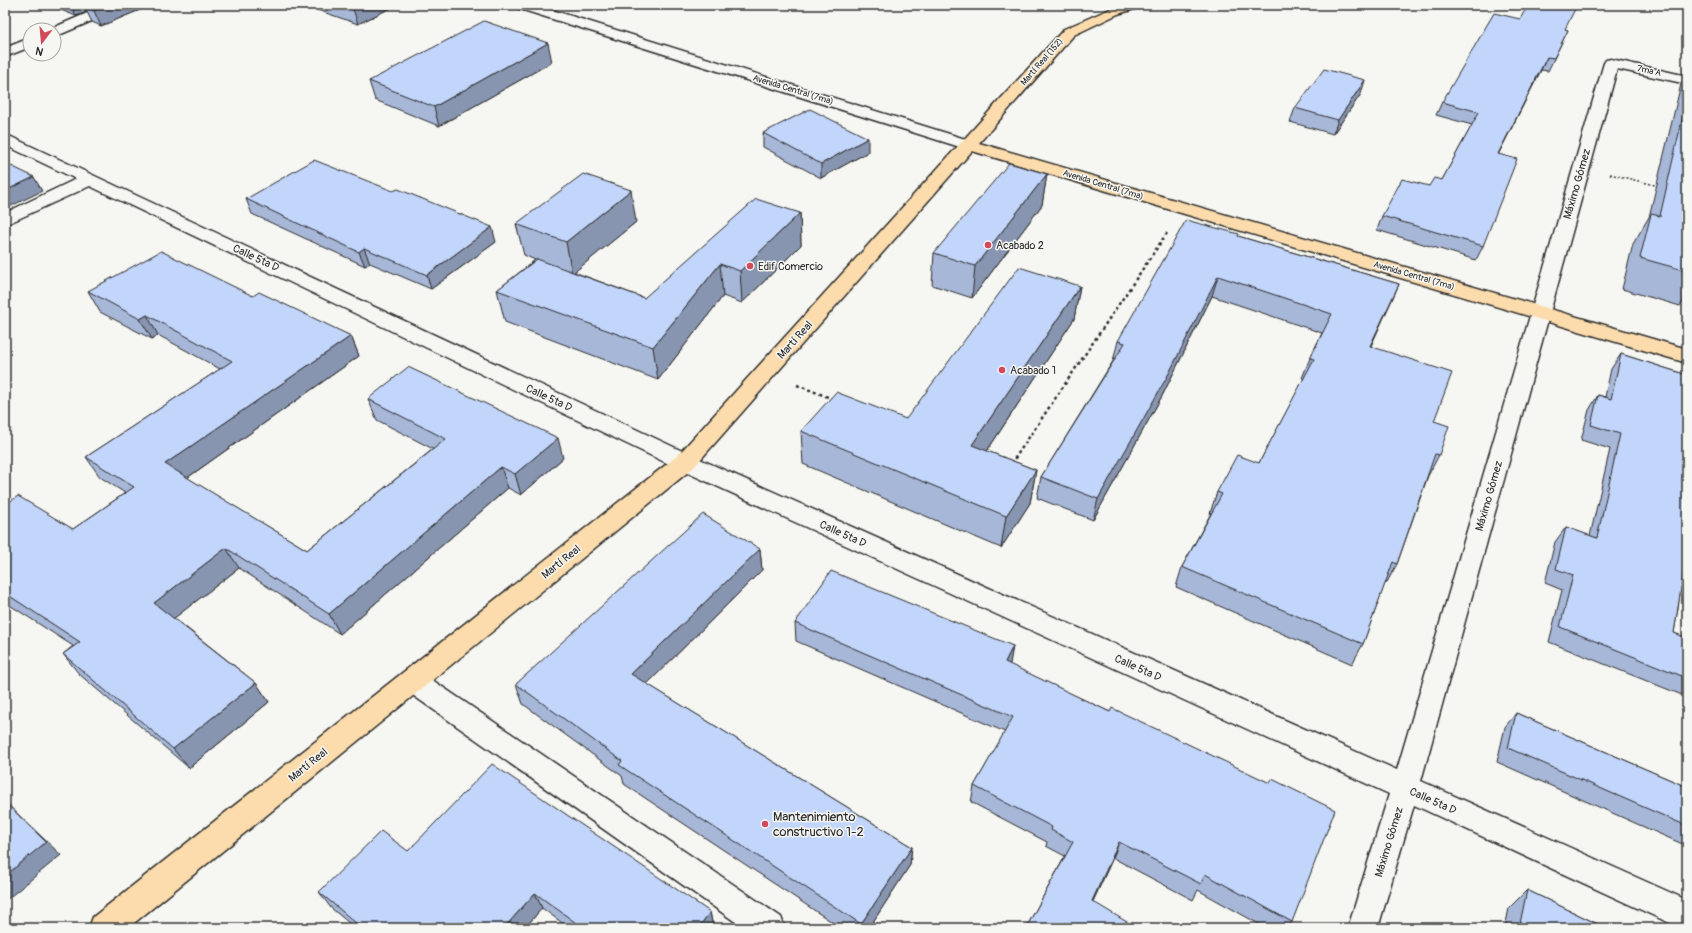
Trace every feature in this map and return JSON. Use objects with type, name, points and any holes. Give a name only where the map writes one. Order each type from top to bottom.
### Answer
[{"type":"main road","name":"Martí Real (152)","points":[[969,145],[1069,32],[1113,11],[1133,5]]},
{"type":"main road","name":"Avenida Central (7ma)","points":[[969,145],[1687,356]]},
{"type":"main road","name":"Martí Real","points":[[104,928],[685,462],[969,145]]},
{"type":"street","points":[[62,29],[117,5]]},
{"type":"street","name":"Avenida Central (7ma)","points":[[522,5],[969,145]]},
{"type":"street","points":[[5,53],[22,46]]},
{"type":"street","name":"7ma A","points":[[1611,63],[1687,80]]},
{"type":"street","name":"Máximo Gómez","points":[[1363,928],[1405,789],[1611,63]]},
{"type":"street","name":"Calle 5ta D","points":[[5,139],[685,462],[1405,789],[1687,915]]},
{"type":"street","points":[[5,220],[90,179]]},
{"type":"street","points":[[413,681],[770,928]]},
{"type":"path","points":[[1581,167],[1664,188]]},
{"type":"path","points":[[1007,470],[1183,209]]},
{"type":"path","points":[[766,372],[839,402]]},
{"type":"building","points":[[90,5],[108,5],[94,11],[85,7]]},
{"type":"building","points":[[341,5],[362,5],[353,9]]},
{"type":"building","points":[[1528,5],[1577,5],[1565,29],[1568,30],[1554,58],[1547,57],[1498,154],[1517,159],[1483,246],[1382,216],[1402,179],[1429,186],[1434,178],[1442,180],[1479,112],[1442,102],[1494,13],[1520,19]]},
{"type":"building","points":[[484,21],[548,43],[434,107],[369,81]]},
{"type":"building","points":[[1324,69],[1365,80],[1338,120],[1295,108]]},
{"type":"building","points":[[1687,98],[1687,271],[1640,258],[1651,214],[1660,216]]},
{"type":"building","points":[[810,109],[868,138],[821,164],[763,133]]},
{"type":"building","points":[[314,160],[393,191],[398,189],[492,227],[427,275],[364,248],[359,252],[246,199]]},
{"type":"building","points":[[5,163],[34,177],[5,191]]},
{"type":"building","points":[[1009,163],[1047,174],[975,266],[934,253]]},
{"type":"building","points":[[583,174],[631,190],[566,242],[516,224]]},
{"type":"building","points":[[756,199],[800,213],[740,271],[720,264],[653,347],[497,290],[537,259],[644,298]]},
{"type":"building","points":[[1186,220],[1239,234],[1238,236],[1399,284],[1370,346],[1452,373],[1434,421],[1449,426],[1439,455],[1435,454],[1397,564],[1393,562],[1363,644],[1182,567],[1222,494],[1217,492],[1237,455],[1259,463],[1314,359],[1310,358],[1332,314],[1218,276],[1168,375],[1098,499],[1041,477],[1125,343],[1118,341]]},
{"type":"building","points":[[161,251],[253,296],[259,292],[351,336],[165,464],[307,550],[446,439],[368,399],[408,367],[558,438],[515,474],[501,467],[329,614],[226,548],[154,603],[256,683],[173,749],[63,654],[80,642],[5,593],[5,505],[18,496],[73,529],[134,487],[86,457],[232,361],[147,315],[140,319],[88,291]]},
{"type":"building","points":[[1019,267],[1080,286],[972,445],[1036,470],[1006,516],[801,431],[836,392],[906,419]]},
{"type":"building","points":[[1621,354],[1687,375],[1687,550],[1674,633],[1687,638],[1687,678],[1560,627],[1573,575],[1556,569],[1566,527],[1597,538],[1620,434],[1591,425],[1598,395],[1611,399]]},
{"type":"building","points":[[703,514],[760,549],[631,674],[912,847],[861,924],[619,765],[622,761],[516,684]]},
{"type":"building","points":[[831,571],[1013,646],[1005,662],[1110,712],[1112,708],[1270,783],[1272,779],[1335,810],[1292,922],[1205,874],[1201,884],[1119,842],[1092,901],[1137,928],[1026,928],[1073,842],[1051,830],[1052,827],[974,786],[1013,717],[795,623]]},
{"type":"building","points":[[1516,713],[1687,787],[1687,826],[1508,748]]},
{"type":"building","points":[[492,764],[710,912],[698,928],[583,928],[535,893],[504,928],[362,928],[319,892],[381,831],[408,851]]},
{"type":"building","points":[[5,802],[46,842],[5,876]]},
{"type":"building","points":[[1527,890],[1606,928],[1519,928]]},
{"type":"place","name":"Acabado 2","points":[[988,245]]},
{"type":"place","name":"Edif Comercio","points":[[750,266]]},
{"type":"place","name":"Acabado 1","points":[[1002,370]]},
{"type":"place","name":"Mantenimiento constructivo 1-2","points":[[765,824]]}]
